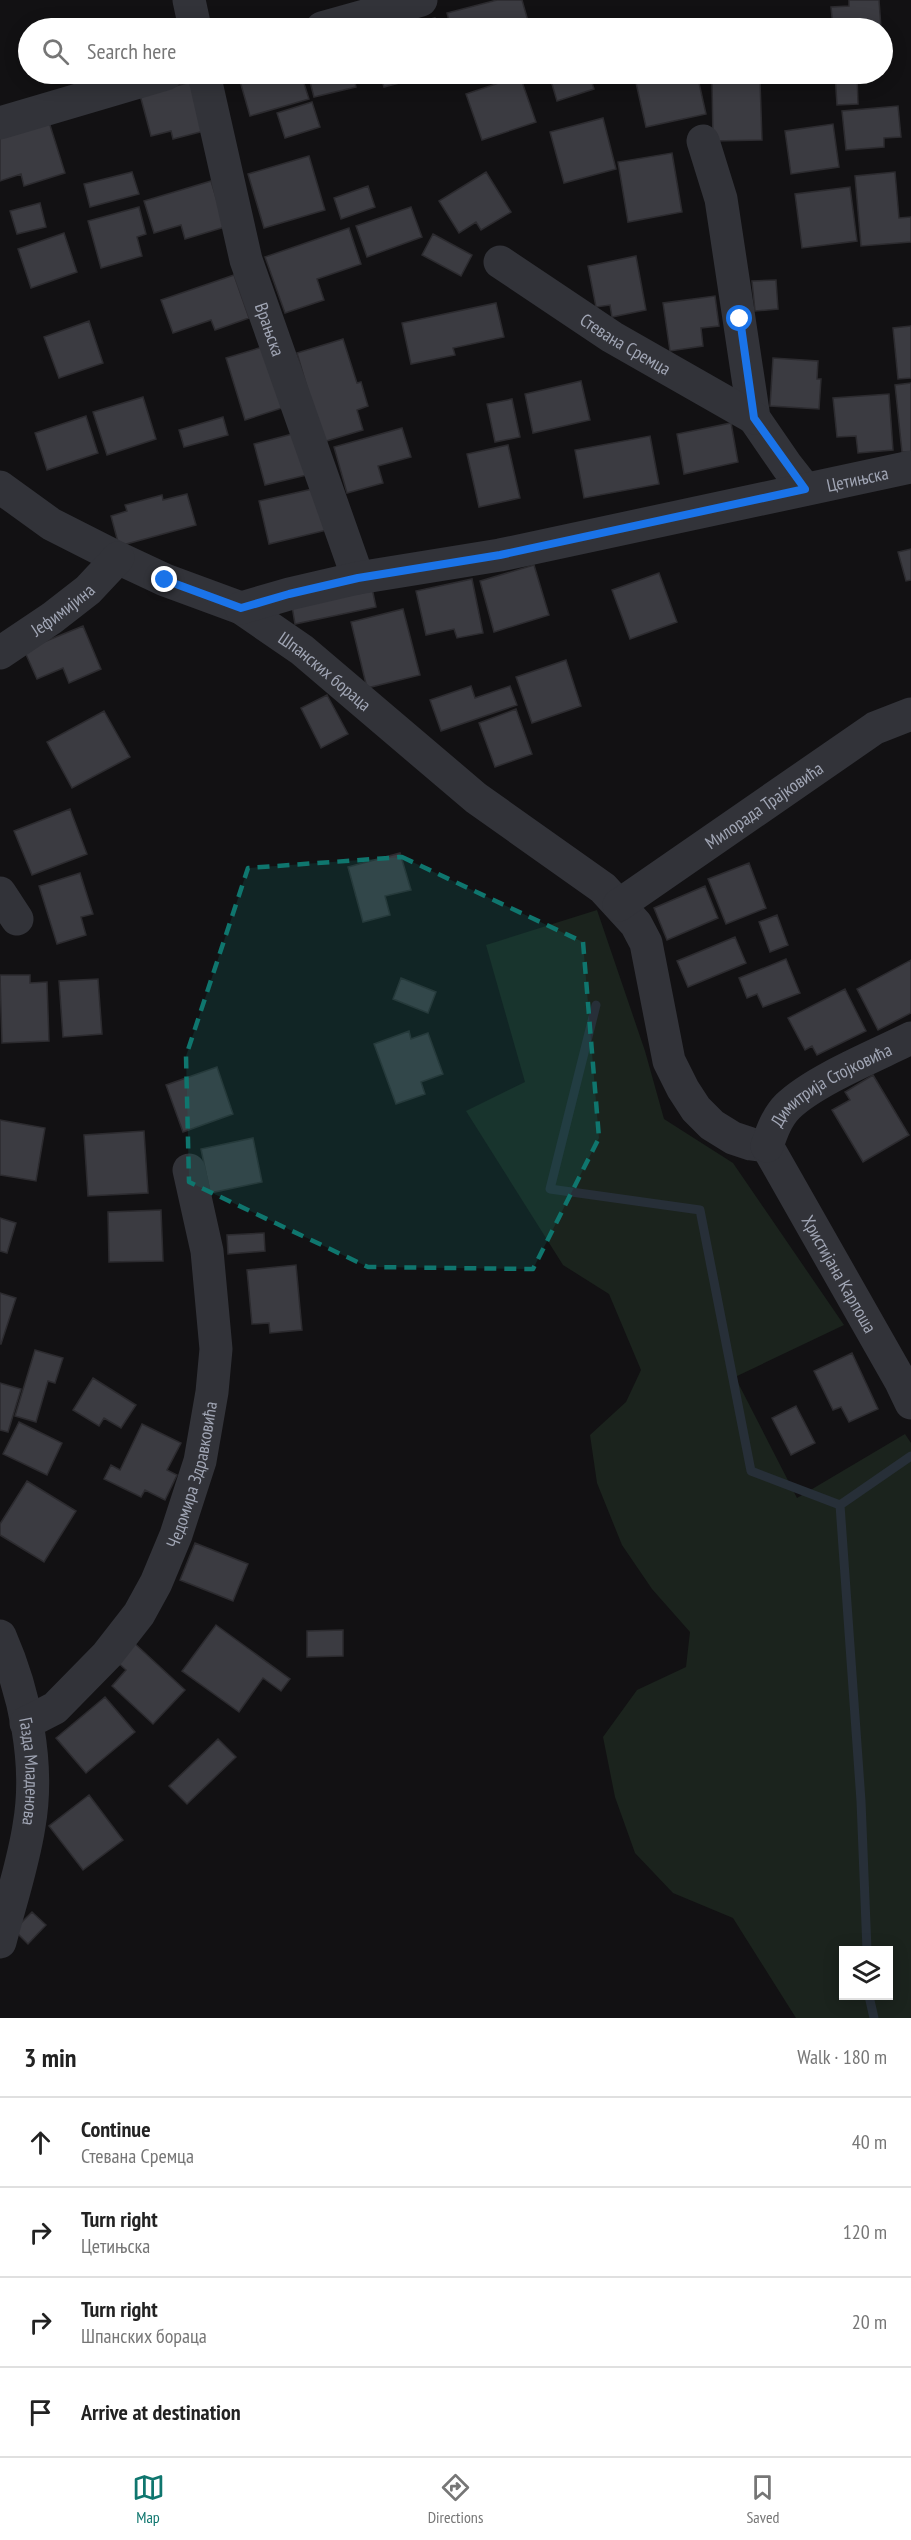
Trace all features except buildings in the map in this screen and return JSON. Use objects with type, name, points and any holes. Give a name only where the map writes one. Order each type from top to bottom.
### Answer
[{"type":"street","points":[[189,0],[193,18]]},
{"type":"street","points":[[357,18],[421,0]]},
{"type":"street","points":[[0,123],[132,84]]},
{"type":"street","name":"Врањска","points":[[206,84],[246,260],[358,578]]},
{"type":"street","name":"Стевана Сремца","points":[[703,141],[720,199],[754,418]]},
{"type":"street","name":"Стевана Сремца","points":[[500,262],[612,337],[754,418],[805,489]]},
{"type":"street","name":"Цетињска","points":[[241,608],[358,578],[500,555],[911,467]]},
{"type":"street","name":"Шпанских бораца","points":[[0,487],[51,524],[118,558],[165,580],[241,608],[302,650],[476,798],[603,888],[636,924],[646,943],[669,1061],[683,1089],[696,1109],[712,1125],[733,1138],[767,1146]]},
{"type":"street","name":"Јефимијина","points":[[0,653],[52,618],[88,590],[118,558]]},
{"type":"street","name":"Милорада Трајковића","points":[[619,905],[875,728],[911,714]]},
{"type":"street","name":"Димитрија Стојковића","points":[[767,1146],[773,1126],[788,1106],[807,1091],[911,1038]]},
{"type":"street","name":"Христијана Карпоша","points":[[767,1146],[907,1386]]},
{"type":"street","name":"Чедомира Здравковића","points":[[26,1722],[55,1708],[107,1655],[139,1614],[156,1584],[176,1534],[200,1461],[212,1392],[216,1349],[207,1251],[189,1170]]},
{"type":"street","name":"Газда Младенова","points":[[0,1636],[26,1722],[32,1770],[30,1823],[0,1942]]},
{"type":"highlighted area","points":[[402,857],[583,942],[599,1138],[533,1269],[368,1267],[189,1182],[186,1056],[248,868]]},
{"type":"shaded area","points":[[597,910],[645,1051],[664,1119],[733,1163],[844,1325],[735,1377],[797,1498],[905,1434],[911,1443],[911,2018],[796,2018],[733,1918],[673,1893],[635,1853],[615,1797],[603,1737],[637,1690],[686,1667],[690,1632],[652,1589],[622,1545],[597,1483],[590,1435],[626,1402],[641,1370],[609,1294],[563,1265],[466,1111],[525,1082],[486,945]]},
{"type":"waterway","points":[[596,1005],[550,1189],[700,1210],[751,1471],[840,1505],[861,1801],[867,1946]]},
{"type":"waterway","points":[[840,1505],[911,1456]]},
{"type":"waterway","points":[[870,2000],[874,2018]]},
{"type":"route","points":[[165,580],[241,608],[358,578],[500,555],[805,489],[754,418],[740,319]]}]
